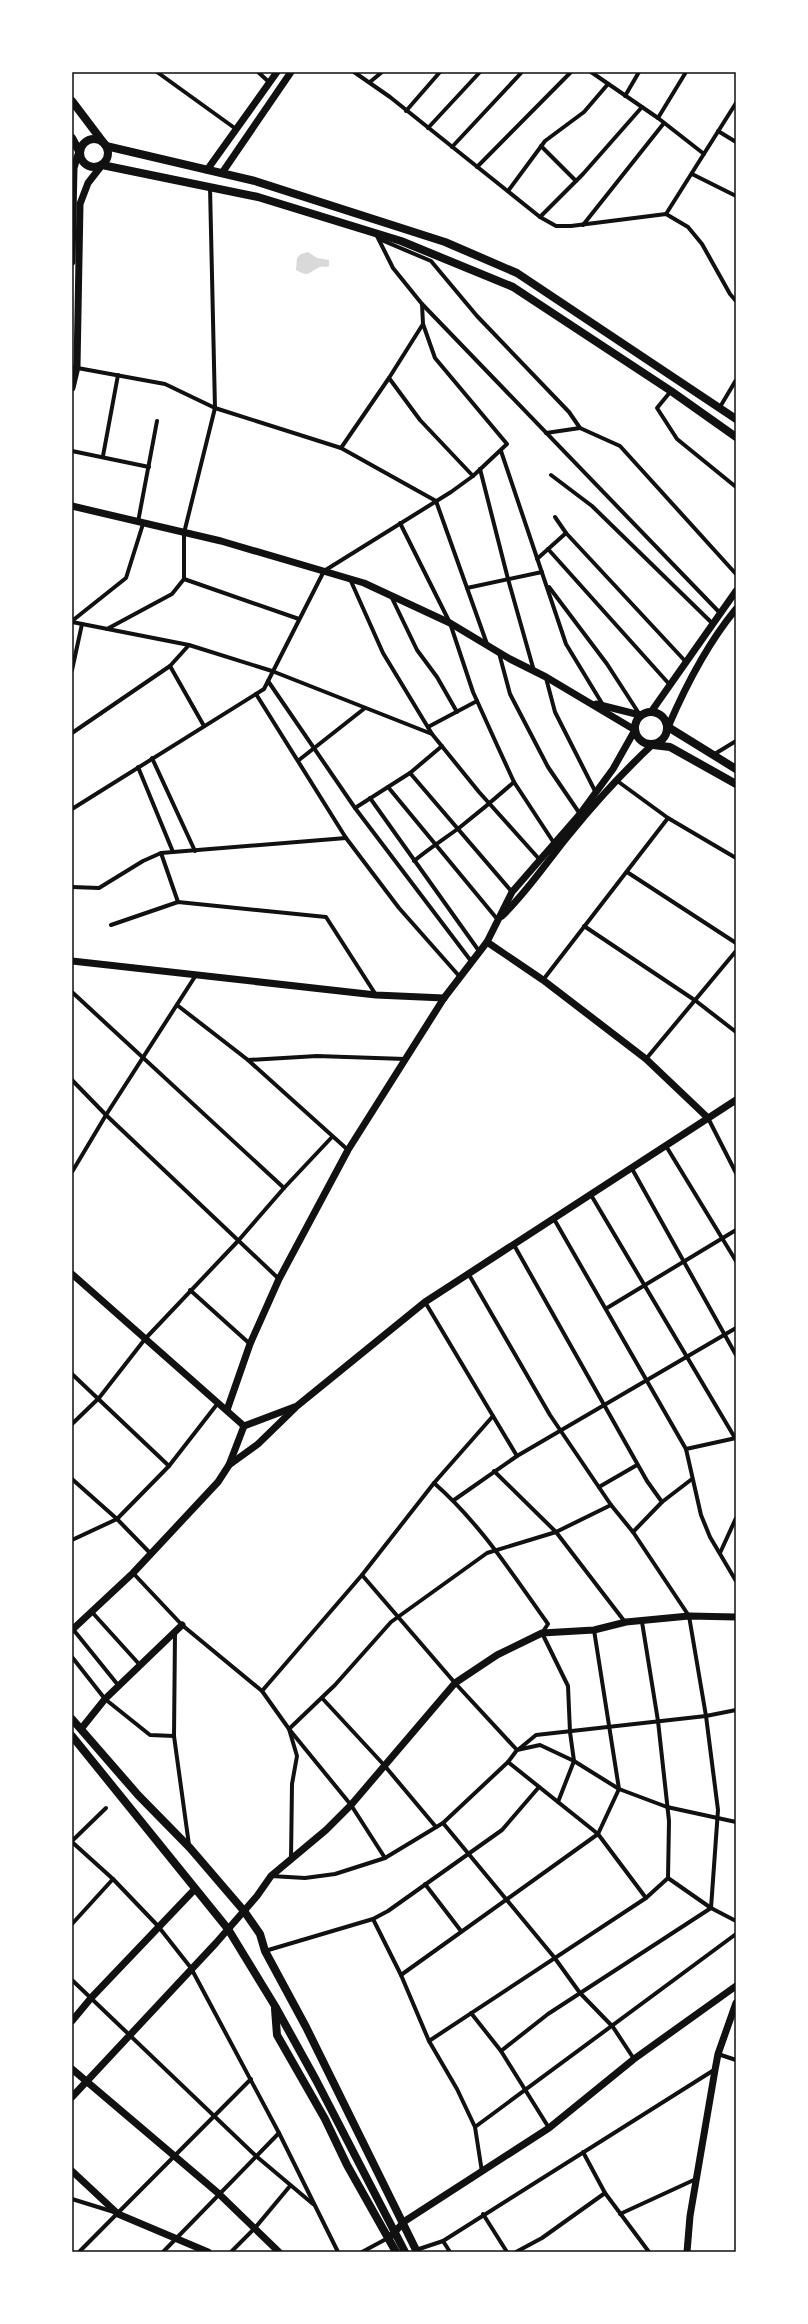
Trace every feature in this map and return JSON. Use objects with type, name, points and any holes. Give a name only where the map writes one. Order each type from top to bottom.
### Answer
[{"type":"main road","points":[[207,170],[277,72]]},
{"type":"main road","points":[[222,173],[291,72]]},
{"type":"main road","points":[[72,101],[106,146],[108,156],[88,183],[80,204],[75,367],[72,388]]},
{"type":"main road","points":[[72,138],[84,164],[93,168],[102,165],[258,197],[378,236],[401,241],[513,287],[671,391],[736,437]]},
{"type":"main road","points":[[72,262],[73,168],[79,151],[85,141],[97,139],[106,146],[255,181],[445,242],[517,273],[736,419]]},
{"type":"main road","points":[[401,241],[408,230]]},
{"type":"main road","points":[[72,506],[184,533],[324,571],[350,579],[390,595],[450,623],[498,650],[510,659],[590,703],[634,730],[643,742],[670,747],[736,784]]},
{"type":"main road","points":[[72,511],[92,511]]},
{"type":"main road","points":[[590,703],[640,715],[651,712],[687,662],[712,623],[736,591]]},
{"type":"main road","points":[[498,921],[515,904],[568,836],[616,780],[652,744],[662,741],[684,689],[718,630],[736,609]]},
{"type":"main road","points":[[651,712],[664,718],[668,727],[736,769]]},
{"type":"main road","points":[[226,1410],[250,1344],[279,1279],[348,1150],[444,998],[487,942],[512,892],[580,814],[595,791],[613,769],[634,730],[640,715]]},
{"type":"main road","points":[[487,942],[543,980],[646,1059],[707,1117]]},
{"type":"main road","points":[[72,961],[376,995],[444,998]]},
{"type":"main road","points":[[229,1465],[258,1444],[297,1406],[425,1302],[591,1195],[631,1167],[666,1146],[707,1117],[736,1100]]},
{"type":"main road","points":[[72,1274],[244,1426]]},
{"type":"main road","points":[[72,1629],[133,1573],[218,1482],[229,1465],[244,1426],[297,1406]]},
{"type":"main road","points":[[72,2097],[128,2035],[244,1912],[271,1876],[326,1830],[351,1804],[455,1683],[497,1655],[542,1633],[594,1630],[626,1622],[642,1622],[689,1616],[736,1617]]},
{"type":"main road","points":[[81,1729],[118,1685],[182,1625]]},
{"type":"main road","points":[[72,1719],[138,1795],[190,1848],[244,1912],[260,1934],[265,1951],[306,2027],[416,2251]]},
{"type":"main road","points":[[72,1736],[228,1929],[275,2006],[316,2080],[405,2252]]},
{"type":"main road","points":[[72,2021],[91,1998],[158,1926],[195,1889]]},
{"type":"main road","points":[[389,2238],[406,2221],[550,2128],[634,2059],[736,1986]]},
{"type":"main road","points":[[687,2252],[718,2054],[736,2003]]},
{"type":"main road","points":[[275,2006],[276,2036],[325,2119],[347,2165],[396,2252]]},
{"type":"main road","points":[[72,2069],[218,2194],[279,2252]]},
{"type":"main road","points":[[72,2171],[118,2214],[178,2238],[208,2252]]},
{"type":"street","points":[[158,72],[236,129]]},
{"type":"street","points":[[258,72],[270,83]]},
{"type":"street","points":[[354,72],[370,82],[540,217],[556,226],[583,225],[666,214],[688,227],[702,244],[730,294],[736,301]]},
{"type":"street","points":[[370,82],[382,72]]},
{"type":"street","points":[[406,111],[440,72]]},
{"type":"street","points":[[428,128],[480,72]]},
{"type":"street","points":[[452,147],[522,72]]},
{"type":"street","points":[[477,167],[571,72]]},
{"type":"street","points":[[591,72],[658,118],[704,154]]},
{"type":"street","points":[[625,96],[638,72]]},
{"type":"street","points":[[658,118],[686,72]]},
{"type":"street","points":[[508,191],[545,140],[584,112],[608,84]]},
{"type":"street","points":[[666,214],[736,103]]},
{"type":"street","points":[[540,217],[576,181],[642,107]]},
{"type":"street","points":[[583,225],[664,123]]},
{"type":"street","points":[[718,131],[736,142]]},
{"type":"street","points":[[541,146],[576,181]]},
{"type":"street","points":[[692,174],[736,196]]},
{"type":"street","points":[[107,629],[172,594],[184,579],[184,533],[215,408],[210,186]]},
{"type":"street","points":[[378,236],[393,268],[422,304],[720,613]]},
{"type":"street","points":[[378,236],[431,260],[477,316],[569,412],[580,428],[620,446],[736,574]]},
{"type":"street","points":[[730,294],[736,296]]},
{"type":"street","points":[[72,809],[138,766],[264,689],[324,571],[473,476],[507,444],[435,358],[423,324],[422,304]]},
{"type":"street","points":[[341,448],[389,378],[423,324]]},
{"type":"street","points":[[75,367],[164,384],[215,408],[341,448],[436,501],[487,644]]},
{"type":"street","points":[[103,456],[118,375]]},
{"type":"street","points":[[389,378],[420,420],[473,476]]},
{"type":"street","points":[[720,407],[736,380]]},
{"type":"street","points":[[671,391],[657,408],[677,439],[736,487]]},
{"type":"street","points":[[72,622],[126,578],[140,523],[157,421]]},
{"type":"street","points":[[546,433],[580,428]]},
{"type":"street","points":[[72,451],[103,456],[149,467]]},
{"type":"street","points":[[501,451],[566,644],[603,706]]},
{"type":"street","points":[[480,469],[508,579],[534,671]]},
{"type":"street","points":[[550,475],[592,506],[712,623]]},
{"type":"street","points":[[555,517],[566,533],[687,662]]},
{"type":"street","points":[[400,523],[450,623],[477,701],[514,782],[554,843]]},
{"type":"street","points":[[537,559],[566,533]]},
{"type":"street","points":[[548,549],[671,685]]},
{"type":"street","points":[[467,588],[542,572]]},
{"type":"street","points":[[184,579],[299,619]]},
{"type":"street","points":[[350,579],[383,653],[432,734],[490,804],[540,860]]},
{"type":"street","points":[[546,584],[607,664],[640,715]]},
{"type":"street","points":[[390,595],[417,650],[437,677],[457,712]]},
{"type":"street","points":[[72,622],[189,645],[272,671],[432,734]]},
{"type":"street","points":[[72,670],[82,624]]},
{"type":"street","points":[[72,733],[170,666],[189,645]]},
{"type":"street","points":[[498,650],[510,694],[548,767],[580,814]]},
{"type":"street","points":[[170,666],[204,726]]},
{"type":"street","points":[[546,678],[555,712],[595,791]]},
{"type":"street","points":[[268,681],[355,808],[471,961]]},
{"type":"street","points":[[256,694],[299,760],[346,838],[399,908],[460,977]]},
{"type":"street","points":[[428,727],[477,701]]},
{"type":"street","points":[[299,760],[365,708]]},
{"type":"street","points":[[713,755],[736,741]]},
{"type":"street","points":[[355,808],[410,773],[442,746]]},
{"type":"street","points":[[152,758],[195,851]]},
{"type":"street","points":[[138,766],[173,852]]},
{"type":"street","points":[[410,773],[512,892]]},
{"type":"street","points":[[616,780],[668,818],[736,858]]},
{"type":"street","points":[[414,861],[434,844],[490,804],[514,782]]},
{"type":"street","points":[[388,787],[498,921]]},
{"type":"street","points":[[370,798],[479,951]]},
{"type":"street","points":[[543,980],[668,818]]},
{"type":"street","points":[[72,887],[99,888],[143,861],[161,853],[346,838]]},
{"type":"street","points":[[161,853],[178,902]]},
{"type":"street","points":[[627,872],[736,943]]},
{"type":"street","points":[[111,925],[178,902],[326,917],[376,995]]},
{"type":"street","points":[[584,926],[696,1001],[736,1032]]},
{"type":"street","points":[[646,1059],[696,1001],[736,951]]},
{"type":"street","points":[[72,1172],[106,1115],[196,975]]},
{"type":"street","points":[[72,992],[284,1188]]},
{"type":"street","points":[[177,1005],[248,1060],[348,1150]]},
{"type":"street","points":[[248,1060],[317,1056],[405,1059]]},
{"type":"street","points":[[72,1080],[106,1115],[279,1279]]},
{"type":"street","points":[[707,1117],[736,1173]]},
{"type":"street","points":[[72,1424],[99,1398],[145,1339],[238,1241],[284,1188],[332,1137]]},
{"type":"street","points":[[666,1146],[736,1261]]},
{"type":"street","points":[[631,1167],[736,1355]]},
{"type":"street","points":[[591,1195],[736,1438],[686,1449]]},
{"type":"street","points":[[554,1219],[686,1449],[701,1515],[710,1537],[736,1581]]},
{"type":"street","points":[[606,1308],[722,1237],[736,1230]]},
{"type":"street","points":[[514,1245],[638,1464],[662,1502]]},
{"type":"street","points":[[468,1273],[561,1432],[611,1504],[633,1532],[689,1616],[706,1716],[718,1810],[716,1818],[711,1908]]},
{"type":"street","points":[[190,1290],[250,1344]]},
{"type":"street","points":[[425,1302],[517,1456]]},
{"type":"street","points":[[454,1500],[517,1456],[561,1432],[687,1355],[736,1328]]},
{"type":"street","points":[[72,1374],[169,1466]]},
{"type":"street","points":[[72,1540],[117,1519],[169,1466],[218,1402]]},
{"type":"street","points":[[262,1691],[362,1574],[434,1483],[493,1416]]},
{"type":"street","points":[[599,1487],[638,1464]]},
{"type":"street","points":[[494,1471],[556,1532],[626,1622]]},
{"type":"street","points":[[72,1479],[117,1519],[150,1554]]},
{"type":"street","points":[[633,1532],[662,1502],[692,1479]]},
{"type":"street","points":[[434,1483],[454,1500],[494,1550],[548,1624],[542,1633],[568,1686],[570,1732],[574,1761],[558,1802]]},
{"type":"street","points":[[289,1729],[322,1698],[391,1622],[399,1616],[494,1550],[556,1532],[611,1504]]},
{"type":"street","points":[[720,1553],[736,1518]]},
{"type":"street","points":[[133,1573],[182,1625],[262,1691],[289,1729],[351,1804],[385,1858]]},
{"type":"street","points":[[362,1574],[455,1683],[517,1750]]},
{"type":"street","points":[[91,1610],[139,1664]]},
{"type":"street","points":[[429,2041],[554,1957],[646,1898],[668,1878],[669,1821],[658,1721],[642,1622]]},
{"type":"street","points":[[72,1629],[118,1685]]},
{"type":"street","points":[[401,1975],[598,1834],[619,1788],[594,1630]]},
{"type":"street","points":[[174,1633],[174,1736],[190,1848]]},
{"type":"street","points":[[72,1657],[105,1699],[150,1735],[174,1736]]},
{"type":"street","points":[[322,1698],[384,1765],[436,1827]]},
{"type":"street","points":[[271,1876],[305,1878],[335,1874],[385,1858],[443,1823],[508,1762],[517,1750],[536,1735],[706,1716],[736,1710]]},
{"type":"street","points":[[289,1729],[297,1756],[292,1784],[291,1860]]},
{"type":"street","points":[[517,1750],[540,1745],[574,1761],[619,1788],[667,1807],[736,1822]]},
{"type":"street","points":[[508,1762],[598,1834],[646,1898]]},
{"type":"street","points":[[265,1951],[373,1919],[502,1830],[540,1787]]},
{"type":"street","points":[[106,1808],[72,1842],[113,1878],[158,1926],[191,1968],[279,2132],[338,2252]]},
{"type":"street","points":[[443,1823],[554,1957],[580,1993],[613,2026],[634,2059]]},
{"type":"street","points":[[72,1924],[113,1878]]},
{"type":"street","points":[[668,1878],[711,1908],[736,1921]]},
{"type":"street","points":[[425,1884],[462,1931]]},
{"type":"street","points":[[501,2051],[548,2014],[711,1908]]},
{"type":"street","points":[[373,1919],[401,1975],[429,2041],[457,2089],[475,2127],[482,2172]]},
{"type":"street","points":[[475,2127],[736,1934]]},
{"type":"street","points":[[72,1980],[256,2156],[290,2186],[315,2205]]},
{"type":"street","points":[[471,2013],[501,2051],[550,2128]]},
{"type":"street","points":[[718,2054],[736,2060]]},
{"type":"street","points":[[416,2251],[443,2241],[483,2214],[715,2070]]},
{"type":"street","points":[[79,2252],[251,2079]]},
{"type":"street","points":[[163,2252],[279,2132]]},
{"type":"street","points":[[583,2152],[605,2193],[649,2252]]},
{"type":"street","points":[[620,2214],[698,2178]]},
{"type":"street","points":[[231,2252],[255,2228],[290,2186]]},
{"type":"street","points":[[516,2252],[542,2238],[605,2193]]},
{"type":"street","points":[[72,2198],[118,2214]]},
{"type":"street","points":[[483,2214],[507,2252]]},
{"type":"street","points":[[362,2252],[389,2238]]},
{"type":"street","points":[[443,2241],[450,2252]]},
{"type":"shaded area","points":[[308,252],[317,258],[329,260],[329,266],[320,267],[307,274],[296,270],[297,258],[301,254]]}]
